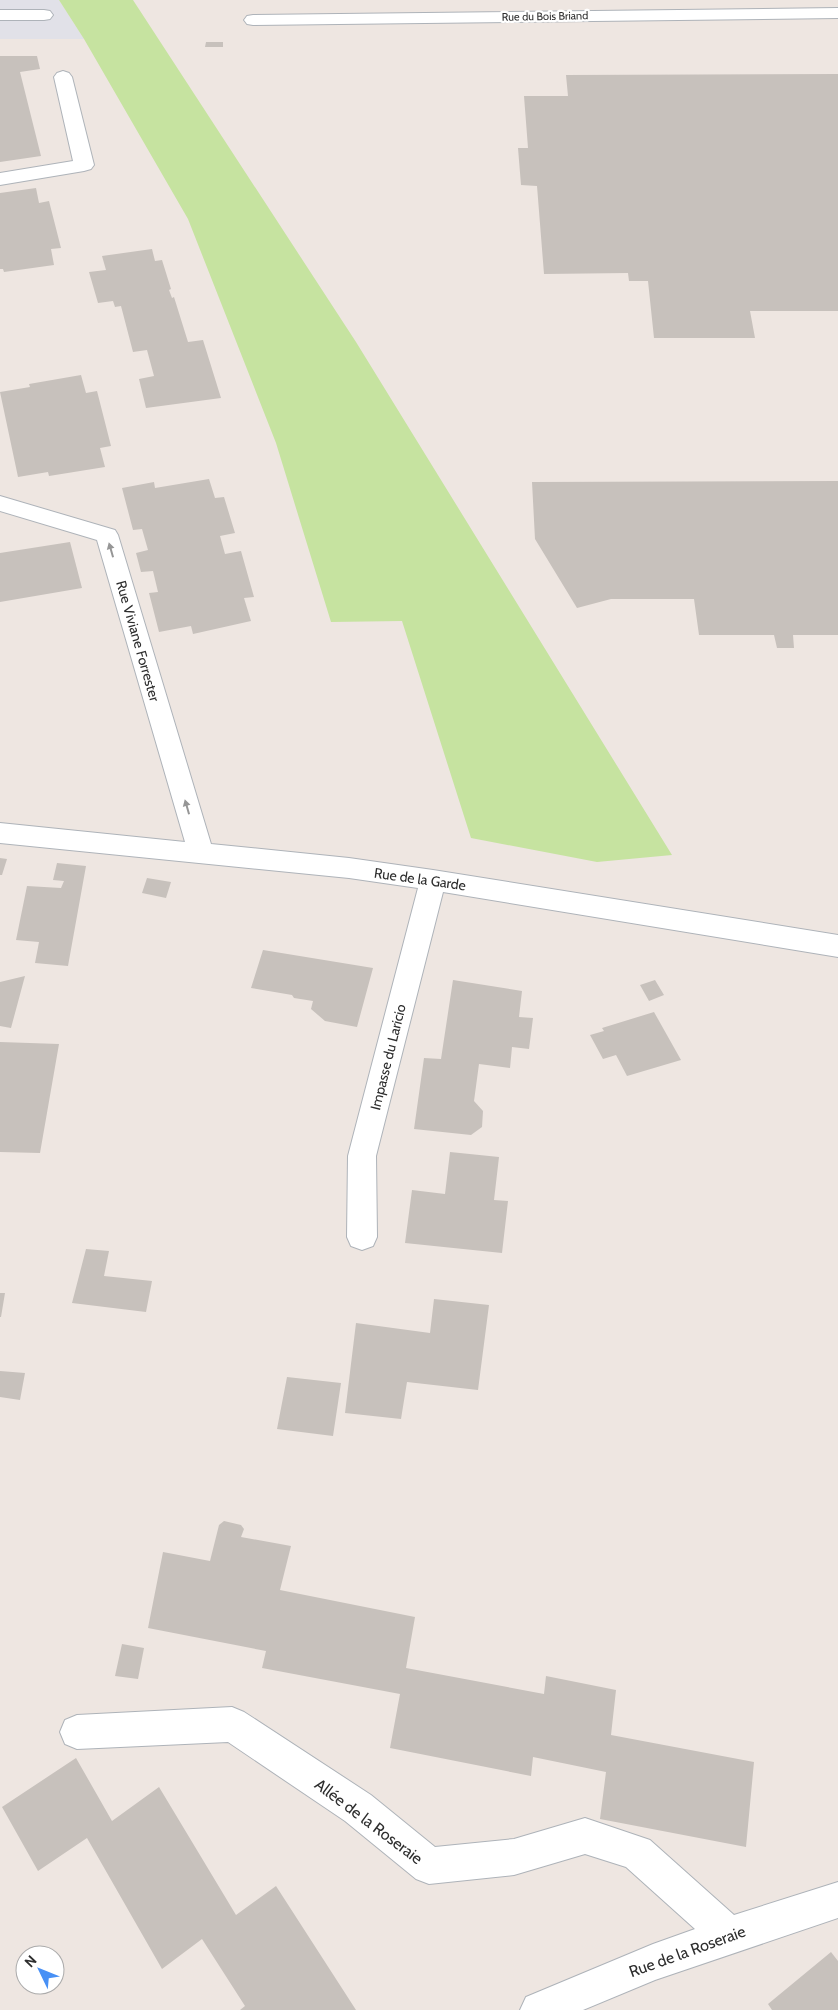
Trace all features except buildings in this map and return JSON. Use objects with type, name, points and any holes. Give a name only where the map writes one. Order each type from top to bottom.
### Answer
[{"type":"street","name":"Rue du Bois Briand","points":[[253,20],[838,13]]},
{"type":"street","points":[[0,15],[44,15]]},
{"type":"street","points":[[0,179],[84,165],[63,77]]},
{"type":"street","name":"Rue Viviane Forrester","points":[[0,503],[107,535],[201,853]]},
{"type":"street","name":"Rue de la Garde","points":[[0,833],[349,868],[838,946]]},
{"type":"street","name":"Impasse du Laricio","points":[[362,1237],[362,1156],[433,880]]},
{"type":"street","name":"Allée de la Roseraie","points":[[77,1732],[232,1724],[358,1808],[429,1866],[514,1857],[585,1836],[637,1853],[730,1935]]},
{"type":"street","name":"Rue de la Roseraie","points":[[539,2010],[653,1962],[838,1900]]},
{"type":"shaded area","points":[[0,0],[59,0],[84,39],[0,39]]},
{"type":"green space","points":[[59,0],[133,0],[356,342],[672,855],[597,862],[471,838],[402,621],[331,622],[276,443],[188,219],[84,39]]}]
